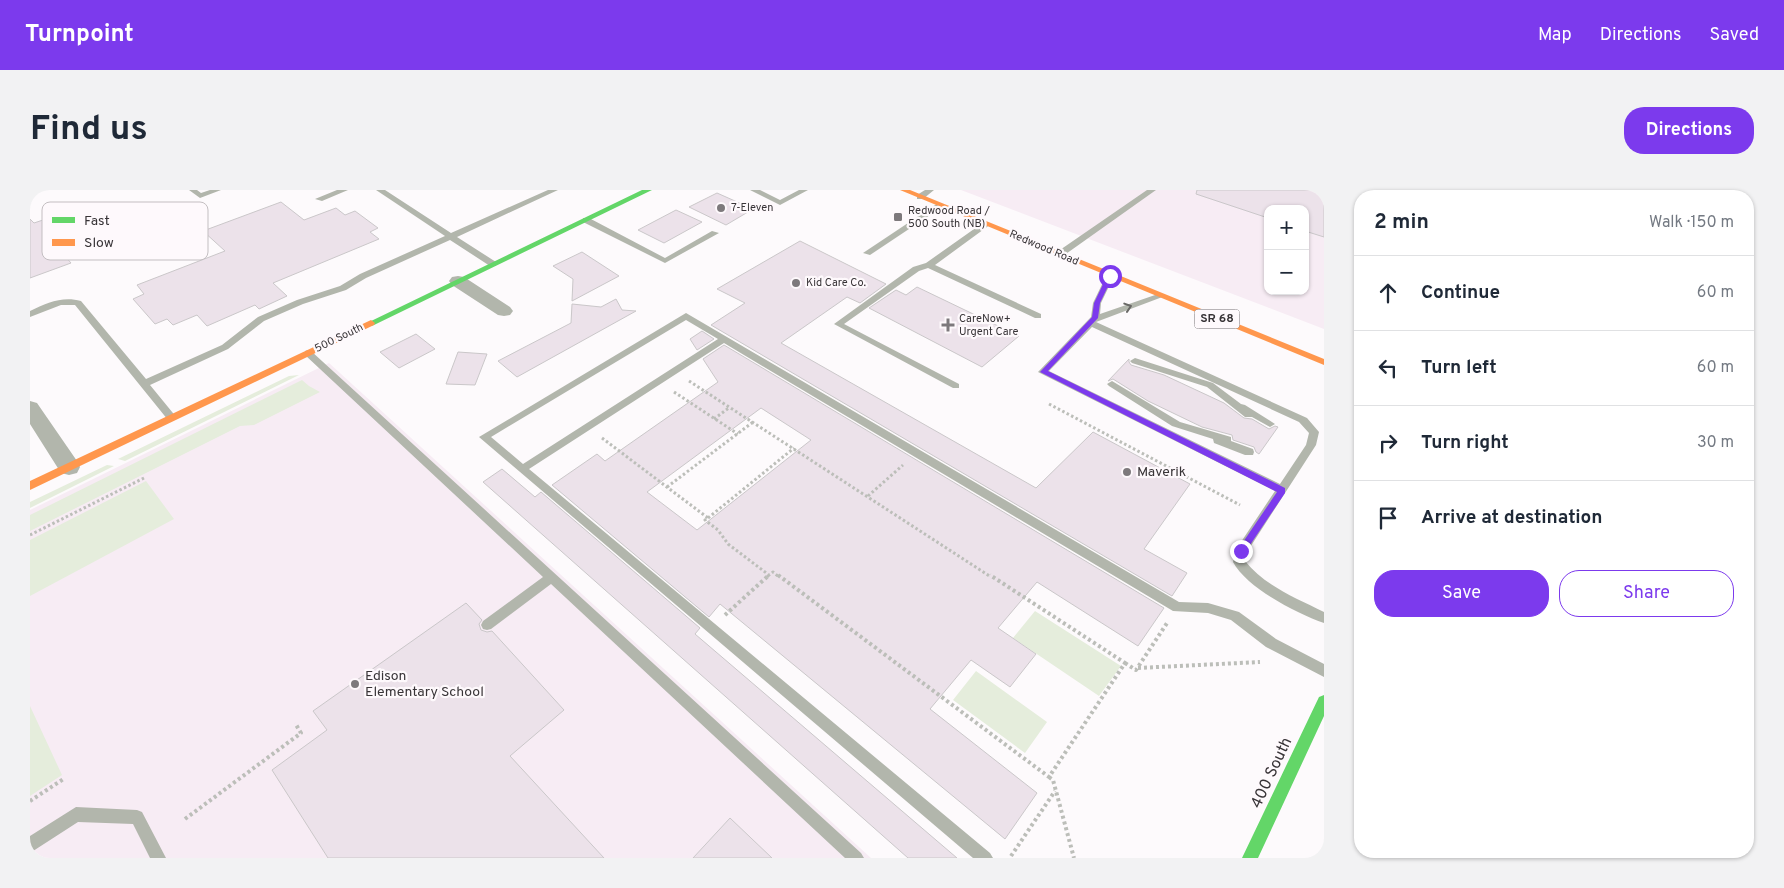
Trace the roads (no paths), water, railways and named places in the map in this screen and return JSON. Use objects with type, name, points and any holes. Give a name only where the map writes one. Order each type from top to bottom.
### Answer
[{"type":"street","name":"500 South","points":[[30,486],[648,190]]},
{"type":"street","name":"Redwood Road","points":[[904,190],[1110,276],[1324,362]]},
{"type":"street","points":[[458,281],[504,311]]},
{"type":"street","points":[[30,408],[69,467]]},
{"type":"street","name":"400 South","points":[[1250,858],[1324,701]]},
{"type":"lane","points":[[193,190],[200,196],[217,190]]},
{"type":"lane","points":[[319,199],[344,190]]},
{"type":"lane","points":[[380,190],[493,264]]},
{"type":"lane","points":[[144,384],[225,346],[262,320],[300,302],[343,288],[363,276],[554,190]]},
{"type":"lane","points":[[754,190],[780,202],[804,190]]},
{"type":"lane","points":[[920,197],[930,190]]},
{"type":"lane","points":[[1060,254],[1152,190]]},
{"type":"lane","points":[[867,253],[941,205]]},
{"type":"lane","points":[[586,220],[665,261],[715,233]]},
{"type":"lane","points":[[956,386],[838,324],[912,272],[929,265],[987,224]]},
{"type":"lane","points":[[929,265],[1038,316]]},
{"type":"lane","points":[[1110,276],[1097,303],[1093,320],[1043,372],[1282,490]]},
{"type":"lane","points":[[1093,320],[1161,296]]},
{"type":"lane","points":[[30,314],[62,301],[71,300],[78,302],[172,418]]},
{"type":"lane","points":[[985,858],[484,437],[686,316],[1177,607],[1208,608],[1235,616],[1271,643],[1324,671]]},
{"type":"lane","points":[[1093,320],[1212,382],[1303,420],[1314,432],[1311,446],[1241,551],[1239,562],[1246,573],[1261,584],[1324,618]]},
{"type":"lane","points":[[522,469],[724,339]]},
{"type":"lane","points":[[308,353],[856,858]]},
{"type":"lane","points":[[1136,361],[1212,382],[1270,424]]},
{"type":"lane","points":[[1155,370],[1212,382],[1248,415]]},
{"type":"lane","points":[[1184,384],[1212,382]]},
{"type":"lane","points":[[1212,382],[1215,399]]},
{"type":"lane","points":[[1112,384],[1176,424],[1249,452]]},
{"type":"lane","points":[[1131,394],[1176,424],[1227,440]]},
{"type":"lane","points":[[1162,409],[1176,424],[1194,425]]},
{"type":"lane","points":[[1168,433],[1176,424]]},
{"type":"lane","points":[[486,625],[551,577]]},
{"type":"lane","points":[[30,845],[76,814],[137,817],[158,858]]},
{"type":"place","name":"7-Eleven","points":[[721,208]]},
{"type":"place","name":"Redwood Road / 500 South (NB)","points":[[898,217]]},
{"type":"place","name":"Kid Care Co.","points":[[796,283]]},
{"type":"place","name":"CareNow+ Urgent Care","points":[[948,325]]},
{"type":"place","name":"Maverik","points":[[1127,472]]},
{"type":"place","name":"Edison Elementary School","points":[[355,684]]}]
